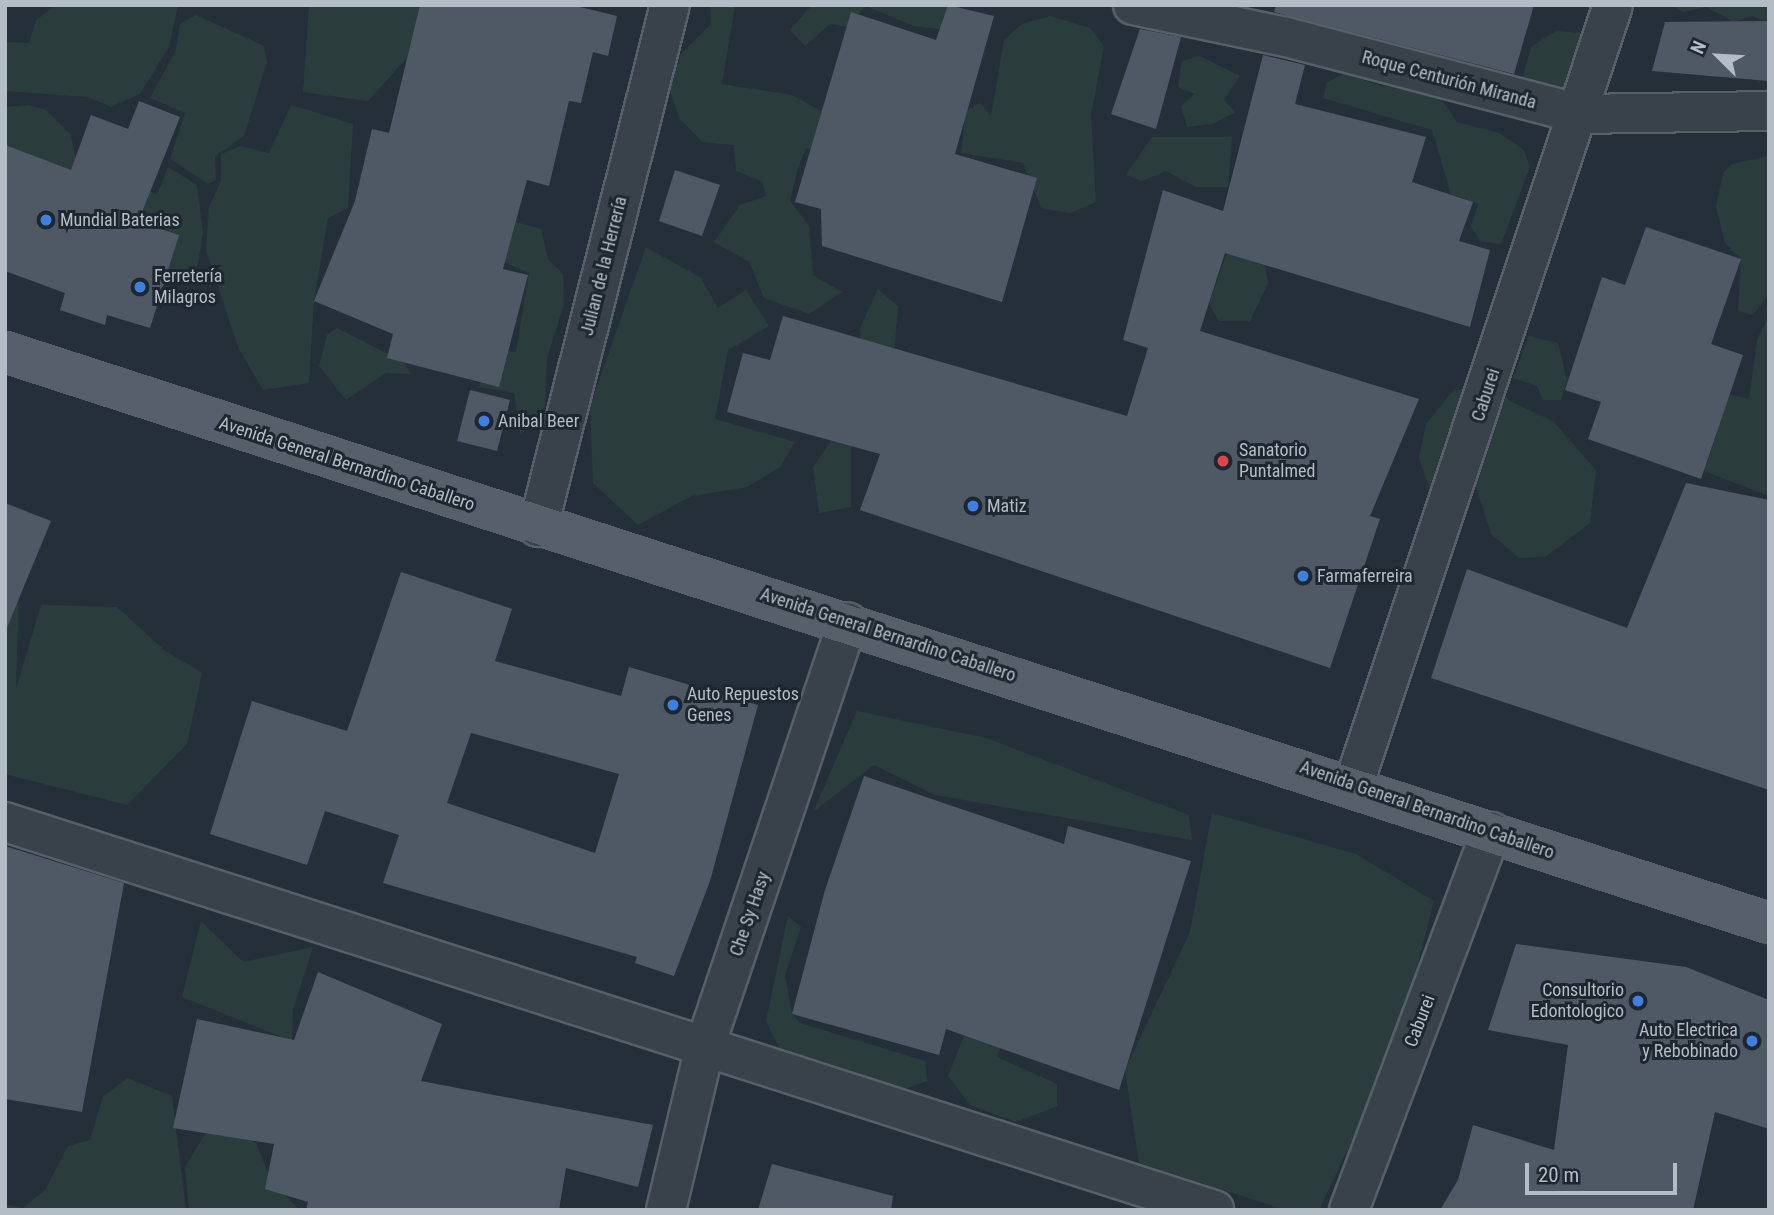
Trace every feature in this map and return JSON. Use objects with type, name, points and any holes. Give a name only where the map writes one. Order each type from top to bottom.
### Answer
[{"type":"main road","name":"Avenida General Bernardino Caballero","points":[[5,352],[538,527],[848,622],[1354,784],[1769,923]]},
{"type":"street","name":"Julian de la Herrería","points":[[538,527],[670,5]]},
{"type":"street","name":"Roque Centurión Miranda","points":[[1133,5],[1286,37],[1579,114],[1769,111]]},
{"type":"street","name":"Caburei","points":[[1354,784],[1614,5]]},
{"type":"street","name":"Che Sy Hasy","points":[[666,1210],[705,1046],[848,622]]},
{"type":"street","points":[[5,822],[1214,1210]]},
{"type":"street","name":"Caburei","points":[[1349,1210],[1491,832]]},
{"type":"green space","points":[[56,5],[178,5],[169,47],[140,94],[111,107],[88,97],[5,91],[5,42],[29,43],[36,20]]},
{"type":"green space","points":[[309,5],[420,5],[407,58],[368,101],[303,92]]},
{"type":"green space","points":[[710,5],[735,5],[722,84],[792,95],[819,110],[860,122],[852,166],[806,148],[798,168],[790,201],[809,226],[813,275],[842,292],[809,314],[764,298],[749,262],[714,242],[740,205],[766,196],[762,181],[736,171],[734,145],[702,142],[680,119],[669,89],[681,54],[711,24]]},
{"type":"green space","points":[[812,5],[948,5],[940,29],[913,26],[866,6],[847,27],[830,24],[805,46],[790,30]]},
{"type":"green space","points":[[1672,5],[1769,5],[1769,16],[1764,21],[1752,16],[1734,22],[1706,7],[1683,12]]},
{"type":"green space","points":[[196,15],[264,46],[267,62],[244,136],[215,156],[216,180],[208,184],[170,159],[185,113],[150,98],[176,50],[180,24]]},
{"type":"green space","points":[[1050,16],[1090,28],[1104,46],[1091,115],[1096,202],[1070,213],[1041,208],[1023,163],[961,153],[966,111],[980,103],[991,116],[1004,40],[1022,24]]},
{"type":"green space","points":[[1556,31],[1581,33],[1568,116],[1517,98],[1531,47]]},
{"type":"green space","points":[[1200,56],[1240,76],[1224,100],[1235,112],[1213,124],[1187,127],[1181,106],[1195,94],[1178,87],[1182,61]]},
{"type":"green space","points":[[1344,74],[1382,86],[1434,89],[1457,122],[1499,133],[1524,150],[1530,167],[1501,244],[1480,241],[1471,226],[1478,204],[1451,194],[1432,130],[1323,98],[1327,82]]},
{"type":"green space","points":[[29,105],[46,110],[71,135],[78,172],[5,219],[5,107]]},
{"type":"green space","points":[[291,105],[353,124],[348,208],[328,218],[314,301],[309,383],[263,390],[238,347],[206,250],[209,207],[221,181],[221,154],[241,146],[269,153]]},
{"type":"green space","points":[[1152,137],[1232,137],[1228,187],[1196,187],[1166,171],[1142,181],[1126,175]]},
{"type":"green space","points":[[1769,156],[1769,294],[1753,315],[1738,311],[1741,259],[1725,243],[1716,207],[1723,173],[1732,164]]},
{"type":"green space","points":[[168,167],[197,185],[203,233],[195,282],[150,259],[108,204],[130,182],[157,195]]},
{"type":"green space","points":[[516,222],[541,229],[548,259],[563,274],[564,304],[547,358],[545,406],[520,434],[514,393],[479,387],[492,349],[516,352],[529,273],[479,251],[487,233]]},
{"type":"green space","points":[[646,247],[701,278],[718,308],[746,290],[769,326],[728,350],[715,419],[795,442],[780,467],[747,487],[692,496],[638,525],[593,483],[590,406]]},
{"type":"green space","points":[[1228,250],[1265,266],[1268,283],[1250,321],[1219,321],[1209,304]]},
{"type":"green space","points":[[878,289],[898,306],[894,356],[876,423],[851,447],[851,507],[819,513],[813,467],[844,423],[864,379],[860,328]]},
{"type":"green space","points":[[1769,315],[1769,496],[1704,471],[1717,434],[1711,421],[1720,392],[1749,399],[1757,340]]},
{"type":"green space","points":[[337,328],[404,362],[411,374],[386,373],[346,400],[319,366],[327,335]]},
{"type":"green space","points":[[1529,336],[1558,343],[1567,381],[1561,400],[1543,400],[1537,386],[1513,378]]},
{"type":"green space","points":[[1473,384],[1500,389],[1510,401],[1553,421],[1596,470],[1590,523],[1545,557],[1519,558],[1491,534],[1474,480],[1431,493],[1419,458],[1426,424],[1451,393]]},
{"type":"green space","points":[[19,589],[16,689],[41,605],[117,607],[164,650],[202,673],[187,744],[127,805],[5,774],[5,590]]},
{"type":"green space","points":[[857,711],[986,738],[1189,815],[1192,840],[935,795],[874,765],[813,812]]},
{"type":"green space","points":[[1212,813],[1356,854],[1434,901],[1410,994],[1366,1111],[1319,1210],[1286,1210],[1139,1163],[1125,1070],[1190,932]]},
{"type":"green space","points":[[788,916],[801,927],[785,975],[792,1014],[800,1023],[925,1061],[927,1081],[894,1093],[826,1062],[785,1060],[766,1021]]},
{"type":"green space","points":[[201,921],[243,962],[313,947],[293,1010],[292,1041],[182,997]]},
{"type":"green space","points":[[982,991],[1016,1001],[997,1057],[1057,1084],[1057,1106],[1016,1122],[970,1105],[948,1076]]},
{"type":"green space","points":[[128,1078],[172,1096],[186,1210],[5,1210],[5,1205],[23,1208],[45,1190],[68,1146],[90,1140],[103,1096]]},
{"type":"green space","points":[[226,1130],[256,1143],[272,1182],[300,1210],[189,1210],[185,1167],[205,1134]]},
{"type":"building","points":[[420,5],[572,5],[617,16],[608,56],[593,52],[581,103],[569,101],[549,186],[527,180],[503,269],[528,275],[499,387],[387,358],[393,334],[314,301],[355,201],[372,129],[389,133]]},
{"type":"building","points":[[948,5],[994,16],[955,154],[1037,178],[1002,302],[822,246],[821,209],[795,202],[851,12],[936,40]]},
{"type":"building","points":[[1276,5],[1534,5],[1514,74],[1274,12]]},
{"type":"building","points":[[1769,21],[1769,81],[1652,71],[1665,22]]},
{"type":"building","points":[[1140,29],[1181,37],[1156,129],[1111,114]]},
{"type":"building","points":[[1263,55],[1305,65],[1295,104],[1426,137],[1412,182],[1473,202],[1459,241],[1490,250],[1470,327],[1225,253],[1200,331],[1419,399],[1370,516],[1380,519],[1330,668],[860,510],[880,454],[727,412],[743,353],[770,360],[783,316],[1127,416],[1148,348],[1123,340],[1163,190],[1223,211]]},
{"type":"building","points":[[139,101],[180,117],[138,222],[179,235],[150,328],[107,315],[105,325],[60,310],[65,293],[5,271],[5,145],[71,170],[91,115],[128,129]]},
{"type":"building","points":[[675,170],[720,185],[702,236],[659,221]]},
{"type":"building","points":[[1646,227],[1741,259],[1711,344],[1743,355],[1701,479],[1588,439],[1601,402],[1565,390],[1602,277],[1625,285]]},
{"type":"building","name":"Anibal Beer","points":[[470,390],[510,400],[497,451],[457,441]]},
{"type":"building","points":[[1686,483],[1769,500],[1769,790],[1431,678],[1467,569],[1627,628]]},
{"type":"building","points":[[5,503],[51,521],[6,630],[5,630]]},
{"type":"building","points":[[401,572],[512,609],[495,661],[621,696],[629,667],[758,705],[710,881],[674,976],[635,963],[637,957],[383,883],[399,835],[325,811],[307,865],[210,834],[252,701],[347,731]],"holes":[[[471,733],[619,774],[595,853],[447,803]]]},
{"type":"building","points":[[864,776],[1064,844],[1068,826],[1191,861],[1119,1090],[946,1029],[939,1055],[792,1014],[825,890]]},
{"type":"building","points":[[5,846],[124,883],[82,1112],[5,1099]]},
{"type":"building","points":[[1516,944],[1686,967],[1769,1000],[1769,1129],[1715,1112],[1693,1210],[1440,1210],[1458,1180],[1473,1125],[1554,1150],[1568,1045],[1488,1030]]},
{"type":"building","points":[[318,972],[442,1024],[421,1081],[653,1125],[638,1187],[566,1168],[559,1210],[306,1210],[308,1202],[265,1189],[274,1144],[173,1128],[197,1019],[294,1040]]},
{"type":"building","points":[[772,1164],[893,1196],[891,1210],[758,1210]]},
{"type":"place","name":"Mundial Baterias","points":[[46,220]]},
{"type":"place","name":"Ferretería Milagros","points":[[140,287]]},
{"type":"place","name":"Anibal Beer","points":[[484,421]]},
{"type":"place","name":"Sanatorio Puntalmed","points":[[1223,461]]},
{"type":"place","name":"Matiz","points":[[973,506]]},
{"type":"place","name":"Farmaferreira","points":[[1303,576]]},
{"type":"place","name":"Auto Repuestos Genes","points":[[673,705]]},
{"type":"place","name":"Consultorio Edontologico","points":[[1638,1001]]},
{"type":"place","name":"Auto Electrica y Rebobinado","points":[[1752,1041]]}]
